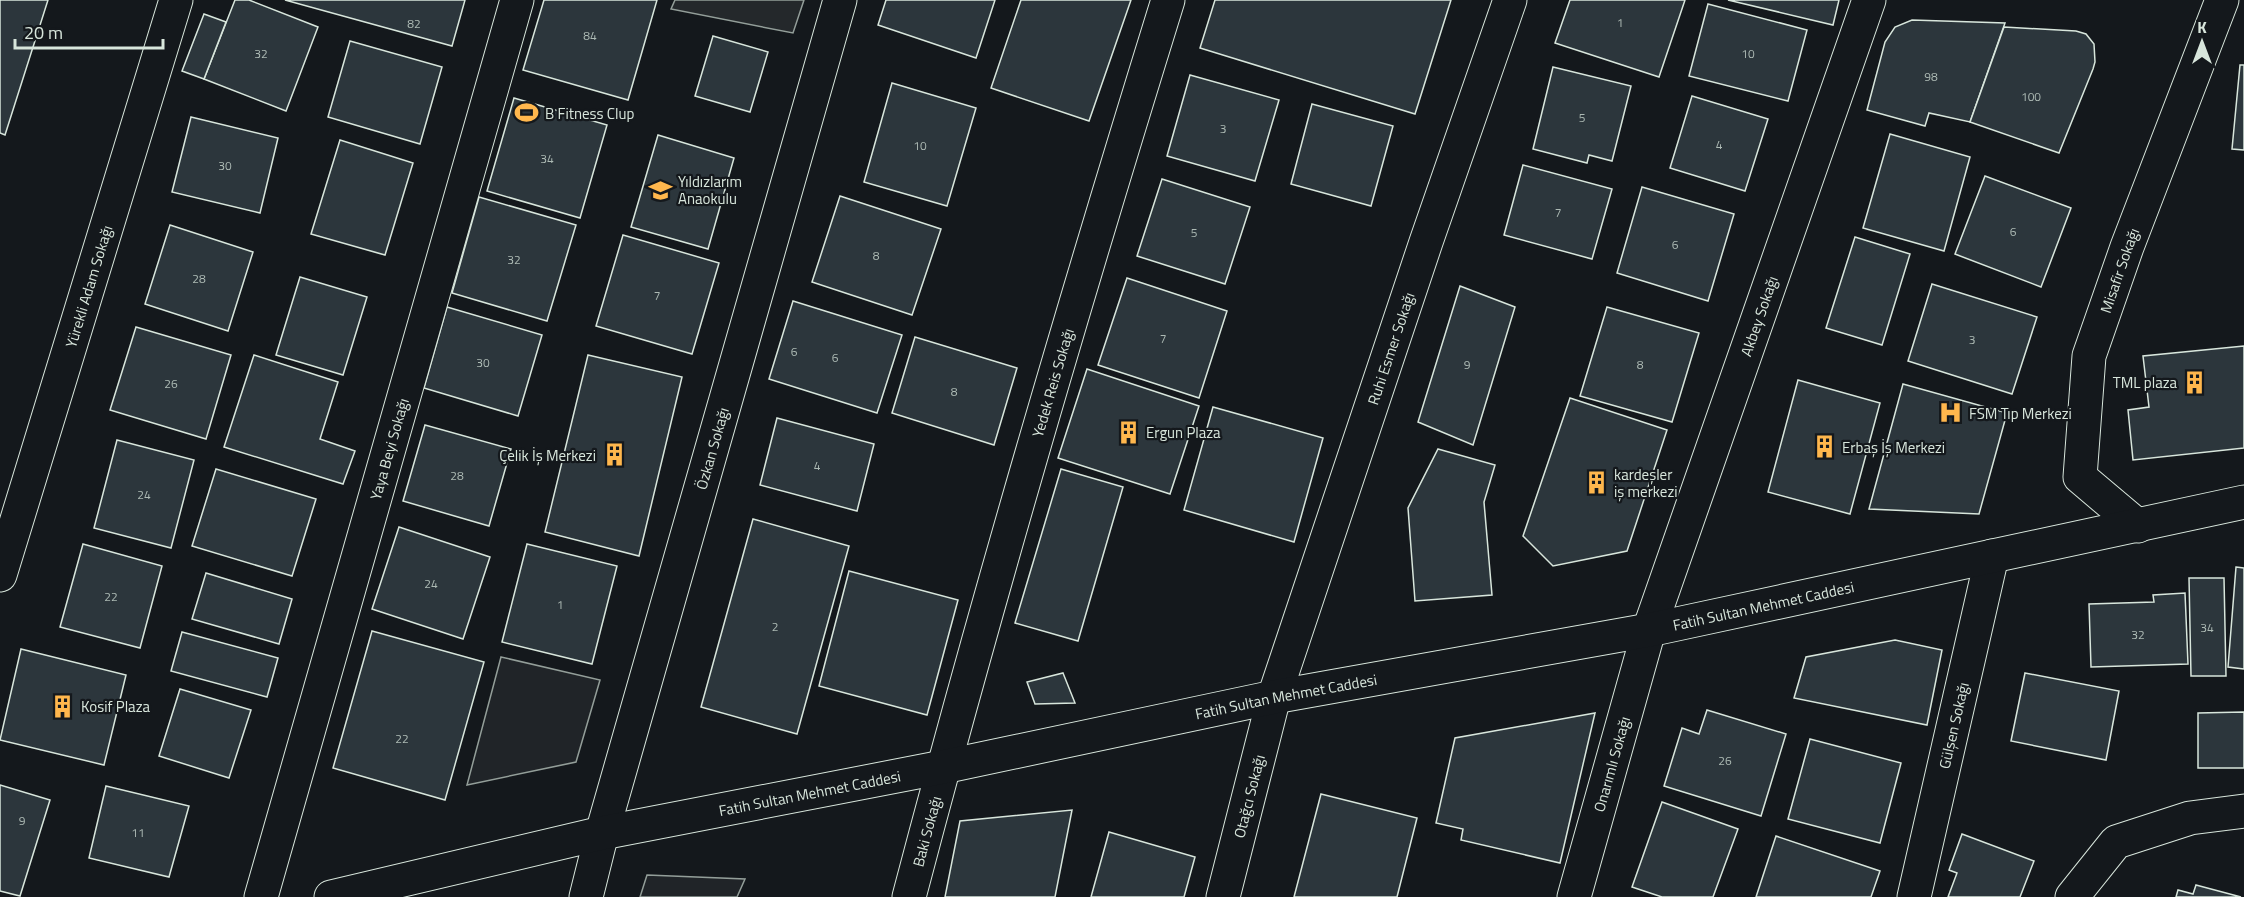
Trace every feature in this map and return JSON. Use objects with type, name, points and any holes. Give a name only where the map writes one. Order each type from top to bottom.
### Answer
[{"type":"street","name":"Yürekli Adam Sokağı","points":[[0,575],[176,0]]},
{"type":"street","name":"Yaya Beyi Sokağı","points":[[261,897],[518,0]]},
{"type":"street","name":"Özkan Sokağı","points":[[586,897],[602,833],[840,0]]},
{"type":"street","name":"Yedek Reis Sokağı","points":[[943,767],[1085,268],[1168,0]]},
{"type":"street","name":"Ruhi Esmer Sokağı","points":[[1274,697],[1426,242],[1510,0]]},
{"type":"street","name":"Akbey Sokağı","points":[[1649,630],[1869,0]]},
{"type":"street","name":"Misafir Sokağı","points":[[2138,526],[2080,477],[2089,356],[2127,247],[2222,0]]},
{"type":"street","name":"Fatih Sultan Mehmet Caddesi","points":[[331,897],[602,833],[943,767],[1274,697],[1649,630],[2244,502]]},
{"type":"street","name":"Gülşen Sokağı","points":[[1914,897],[1992,556]]},
{"type":"street","name":"Onarımlı Sokağı","points":[[1574,897],[1649,630]]},
{"type":"street","name":"Otağcı Sokağı","points":[[1223,897],[1274,697]]},
{"type":"street","name":"Baki Sokağı","points":[[909,897],[943,767]]},
{"type":"street","points":[[2072,897],[2116,842],[2190,818],[2244,811]]},
{"type":"shaded area","points":[[675,0],[804,0],[793,33],[671,9]]},
{"type":"shaded area","points":[[501,657],[600,680],[576,762],[467,785]]},
{"type":"shaded area","points":[[647,875],[745,879],[737,897],[640,897]]},
{"type":"building","points":[[0,0],[48,0],[5,135],[0,133]]},
{"type":"building","points":[[235,0],[249,0],[318,27],[286,111],[204,79]]},
{"type":"building","points":[[285,0],[465,0],[452,46]]},
{"type":"building","points":[[544,0],[657,0],[628,100],[523,70]]},
{"type":"building","points":[[886,0],[995,0],[976,58],[878,25]]},
{"type":"building","points":[[1021,0],[1131,0],[1089,121],[991,88]]},
{"type":"building","points":[[1215,0],[1451,0],[1415,114],[1200,48]]},
{"type":"building","points":[[1570,0],[1685,0],[1659,77],[1555,43]]},
{"type":"building","points":[[1728,0],[1839,0],[1833,25]]},
{"type":"building","points":[[1708,4],[1807,30],[1788,101],[1689,76]]},
{"type":"building","points":[[204,14],[226,22],[204,79],[182,71]]},
{"type":"building","points":[[1912,20],[2005,23],[1970,122],[1929,113],[1925,126],[1867,110],[1885,42],[1895,27]]},
{"type":"building","points":[[2004,27],[2076,31],[2086,34],[2094,44],[2093,69],[2059,153],[1970,122]]},
{"type":"building","points":[[713,36],[768,52],[750,112],[695,96]]},
{"type":"building","points":[[350,41],[442,67],[420,144],[328,117]]},
{"type":"building","points":[[2240,65],[2244,65],[2244,150],[2232,149]]},
{"type":"building","points":[[1553,67],[1631,86],[1612,161],[1589,155],[1587,163],[1533,149]]},
{"type":"building","points":[[1190,75],[1279,100],[1255,181],[1167,156]]},
{"type":"building","points":[[892,83],[976,108],[947,206],[864,182]]},
{"type":"building","points":[[1692,96],[1768,119],[1745,191],[1670,168]]},
{"type":"building","points":[[514,98],[607,125],[580,218],[487,191]]},
{"type":"building","points":[[1312,104],[1393,126],[1371,206],[1291,184]]},
{"type":"building","points":[[191,117],[278,138],[260,213],[172,192]]},
{"type":"building","points":[[1890,134],[1970,157],[1944,251],[1863,228]]},
{"type":"building","points":[[658,135],[734,158],[708,249],[631,227]]},
{"type":"building","points":[[340,140],[413,163],[385,255],[311,234]]},
{"type":"building","points":[[1523,165],[1612,189],[1592,259],[1504,235]]},
{"type":"building","points":[[1985,176],[2071,208],[2041,287],[1955,254]]},
{"type":"building","points":[[1162,179],[1250,207],[1225,284],[1137,256]]},
{"type":"building","points":[[1642,187],[1734,214],[1708,301],[1617,273]]},
{"type":"building","points":[[840,196],[941,229],[912,315],[812,282]]},
{"type":"building","points":[[479,197],[576,225],[547,321],[452,293]]},
{"type":"building","points":[[170,225],[253,252],[228,331],[145,304]]},
{"type":"building","points":[[623,235],[719,263],[692,354],[596,326]]},
{"type":"building","points":[[1855,237],[1910,254],[1882,345],[1826,328]]},
{"type":"building","points":[[300,277],[367,297],[343,375],[276,355]]},
{"type":"building","points":[[1127,278],[1227,311],[1199,398],[1098,365]]},
{"type":"building","points":[[1932,284],[2037,317],[2012,394],[1908,361]]},
{"type":"building","points":[[1460,286],[1515,307],[1473,445],[1418,422]]},
{"type":"building","points":[[793,301],[902,335],[877,413],[769,379]]},
{"type":"building","points":[[447,307],[542,335],[518,416],[424,388]]},
{"type":"building","points":[[1607,307],[1699,333],[1672,422],[1580,396]]},
{"type":"building","points":[[136,327],[231,355],[206,439],[110,410]]},
{"type":"building","points":[[915,337],[1017,368],[994,445],[892,413]]},
{"type":"building","name":"TML plaza","points":[[2244,346],[2244,448],[2133,460],[2128,410],[2149,407],[2143,356]]},
{"type":"building","points":[[254,355],[338,382],[320,439],[355,451],[343,484],[224,447]]},
{"type":"building","name":"Çelik İş Merkezi","points":[[588,355],[682,377],[639,556],[545,532]]},
{"type":"building","name":"Ergun Plaza","points":[[1087,369],[1199,406],[1170,494],[1058,458]]},
{"type":"building","name":"Erbaş İş Merkezi","points":[[1798,380],[1880,403],[1850,514],[1768,492]]},
{"type":"building","points":[[1903,384],[2007,413],[1979,514],[1869,509]]},
{"type":"building","name":"kardeşler iş merkezi","points":[[1570,398],[1667,430],[1627,551],[1553,566],[1523,536]]},
{"type":"building","points":[[1213,407],[1323,438],[1294,542],[1184,510]]},
{"type":"building","points":[[777,418],[874,444],[857,511],[760,485]]},
{"type":"building","points":[[425,425],[511,449],[489,526],[403,501]]},
{"type":"building","points":[[117,440],[194,460],[171,548],[94,528]]},
{"type":"building","points":[[1438,449],[1495,465],[1484,502],[1492,595],[1415,601],[1408,508]]},
{"type":"building","points":[[216,469],[316,499],[292,576],[192,546]]},
{"type":"building","points":[[1061,469],[1123,487],[1078,641],[1015,623]]},
{"type":"building","points":[[753,519],[849,546],[797,734],[701,707]]},
{"type":"building","points":[[399,527],[490,557],[463,639],[372,609]]},
{"type":"building","points":[[83,544],[162,566],[140,648],[60,627]]},
{"type":"building","points":[[527,544],[617,566],[592,664],[502,642]]},
{"type":"building","points":[[2236,567],[2244,568],[2244,669],[2228,667]]},
{"type":"building","points":[[849,571],[958,600],[927,715],[819,686]]},
{"type":"building","points":[[206,573],[292,599],[279,644],[192,619]]},
{"type":"building","points":[[2189,578],[2224,578],[2226,676],[2191,676]]},
{"type":"building","points":[[2185,593],[2188,664],[2091,667],[2089,604],[2154,602],[2153,595]]},
{"type":"building","points":[[372,631],[484,662],[445,800],[333,768]]},
{"type":"building","points":[[182,632],[278,658],[267,697],[171,671]]},
{"type":"building","points":[[1895,640],[1942,650],[1927,725],[1794,698],[1806,657]]},
{"type":"building","name":"Kosif Plaza","points":[[21,649],[126,675],[104,765],[0,740]]},
{"type":"building","points":[[1063,673],[1075,703],[1035,704],[1027,682]]},
{"type":"building","points":[[2025,673],[2119,691],[2106,760],[2011,741]]},
{"type":"building","points":[[180,689],[251,710],[229,778],[159,756]]},
{"type":"building","points":[[1707,710],[1786,734],[1761,816],[1664,786],[1682,728],[1699,734]]},
{"type":"building","points":[[2244,712],[2244,768],[2198,768],[2198,713]]},
{"type":"building","points":[[1595,713],[1560,863],[1461,840],[1463,829],[1436,823],[1455,738]]},
{"type":"building","points":[[1810,739],[1901,763],[1880,843],[1788,819]]},
{"type":"building","points":[[0,785],[50,800],[20,896],[0,891]]},
{"type":"building","points":[[106,786],[189,806],[169,877],[89,858]]},
{"type":"building","points":[[1321,794],[1417,818],[1397,897],[1294,897]]},
{"type":"building","points":[[1662,802],[1738,829],[1713,897],[1662,897],[1632,887]]},
{"type":"building","points":[[1072,810],[1055,897],[945,897],[960,821]]},
{"type":"building","points":[[1109,832],[1195,857],[1184,897],[1091,897]]},
{"type":"building","points":[[1962,834],[2034,861],[2020,897],[1948,897],[1957,873],[1949,870]]},
{"type":"building","points":[[1776,836],[1880,871],[1871,897],[1756,897]]},
{"type":"building","points":[[2196,885],[2241,897],[2176,897],[2178,890],[2193,894]]},
{"type":"place","name":"B Fitness Clup","points":[[527,113]]},
{"type":"place","name":"Yıldızlarım Anaokulu","points":[[660,190]]},
{"type":"place","name":"TML plaza","points":[[2195,382]]},
{"type":"place","name":"FSM Tıp Merkezi","points":[[1951,413]]},
{"type":"place","name":"Ergun Plaza","points":[[1128,432]]},
{"type":"place","name":"Erbaş İş Merkezi","points":[[1824,447]]},
{"type":"place","name":"Çelik İş Merkezi","points":[[614,455]]},
{"type":"place","name":"kardeşler iş merkezi","points":[[1596,483]]},
{"type":"place","name":"Kosif Plaza","points":[[63,706]]}]
